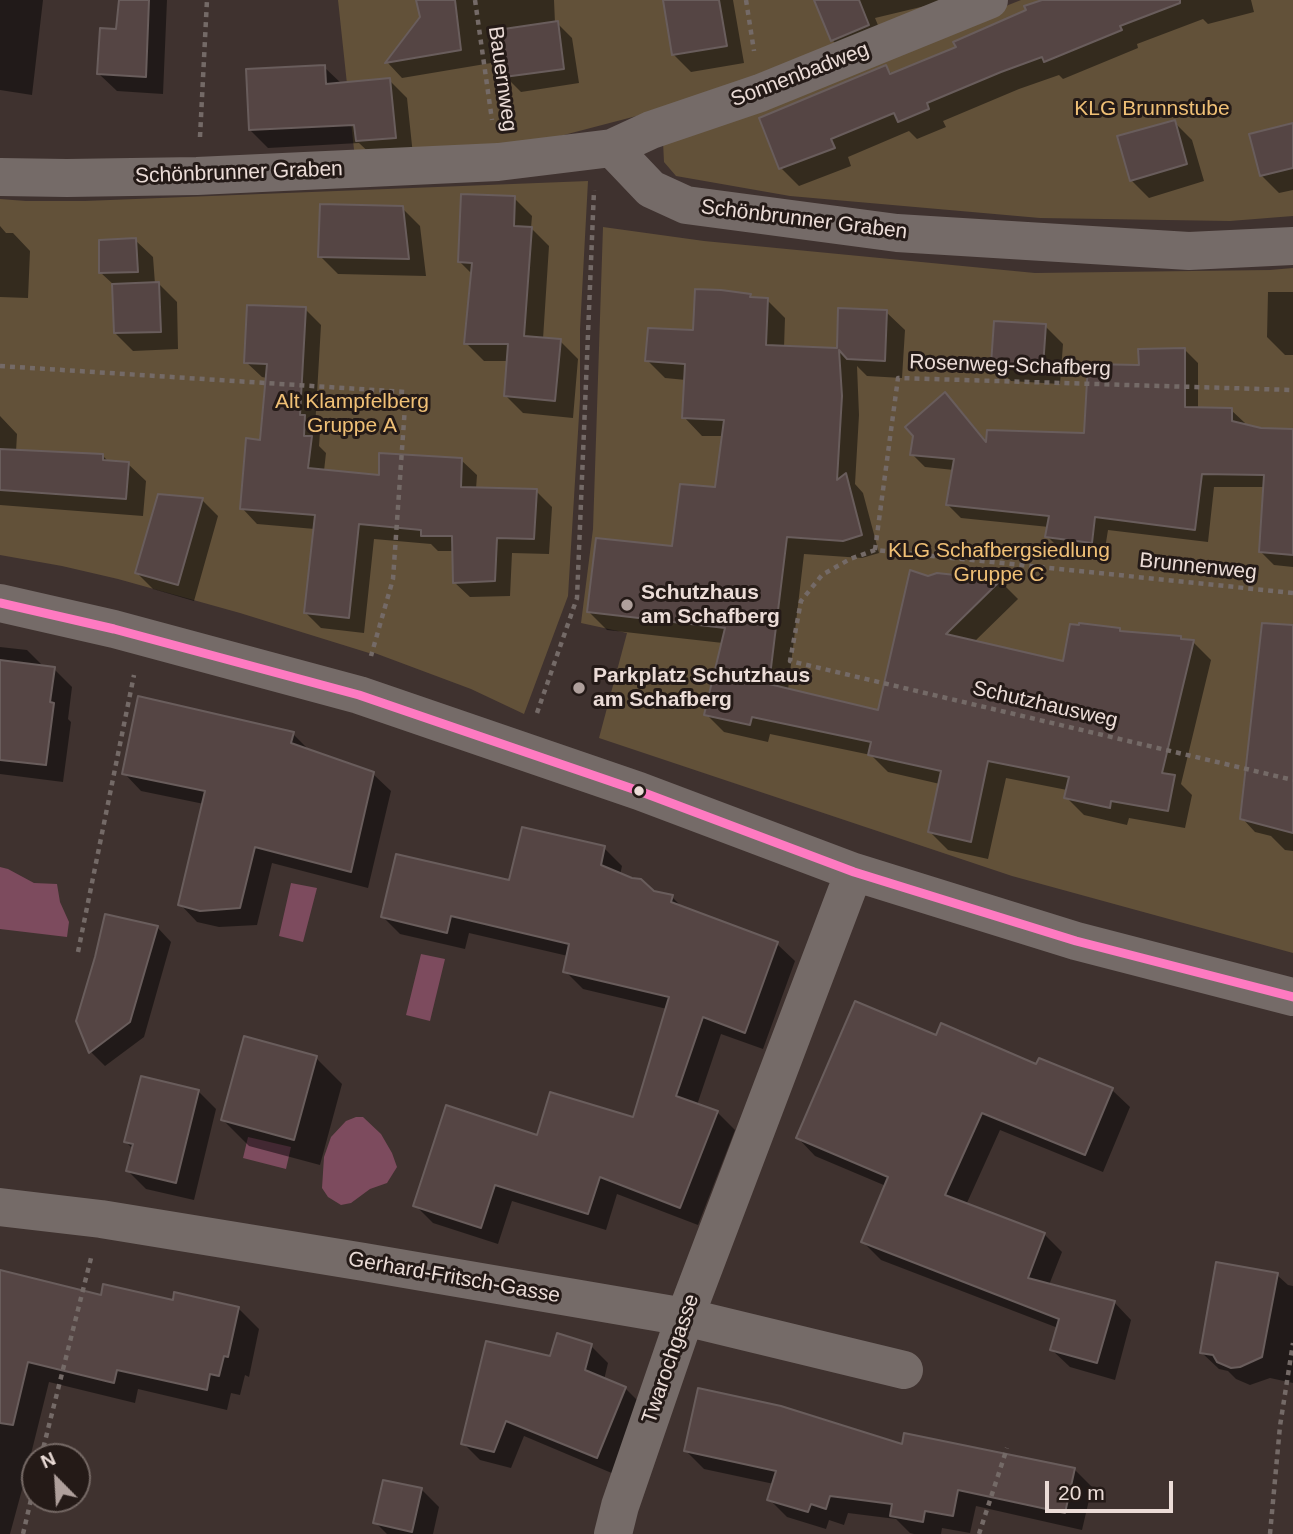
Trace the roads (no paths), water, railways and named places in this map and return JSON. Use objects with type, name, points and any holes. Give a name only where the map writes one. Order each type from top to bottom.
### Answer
[{"type":"street","name":"Sonnenbadweg","points":[[612,148],[651,130],[760,93],[989,0]]},
{"type":"street","name":"Schönbrunner Graben","points":[[0,177],[197,176],[498,162],[612,148],[651,188],[686,205],[897,233],[1189,251],[1293,246]]},
{"type":"street","points":[[0,603],[114,629],[359,695],[639,791],[854,872],[1076,941],[1293,997]]},
{"type":"street","name":"Twarochgasse","points":[[612,1534],[685,1317],[854,872]]},
{"type":"street","name":"Gerhard-Fritsch-Gasse","points":[[0,1207],[101,1219],[685,1317],[904,1370]]},
{"type":"place","name":"Schutzhaus am Schafberg","points":[[627,605]]},
{"type":"place","name":"Parkplatz Schutzhaus am Schafberg","points":[[579,688]]},
{"type":"park label","name":"KLG Brunnstube","points":[[1152,109]]},
{"type":"park label","name":"Alt Klampfelberg Gruppe A","points":[[352,414]]},
{"type":"park label","name":"KLG Schafbergsiedlung Gruppe C","points":[[999,563]]}]
